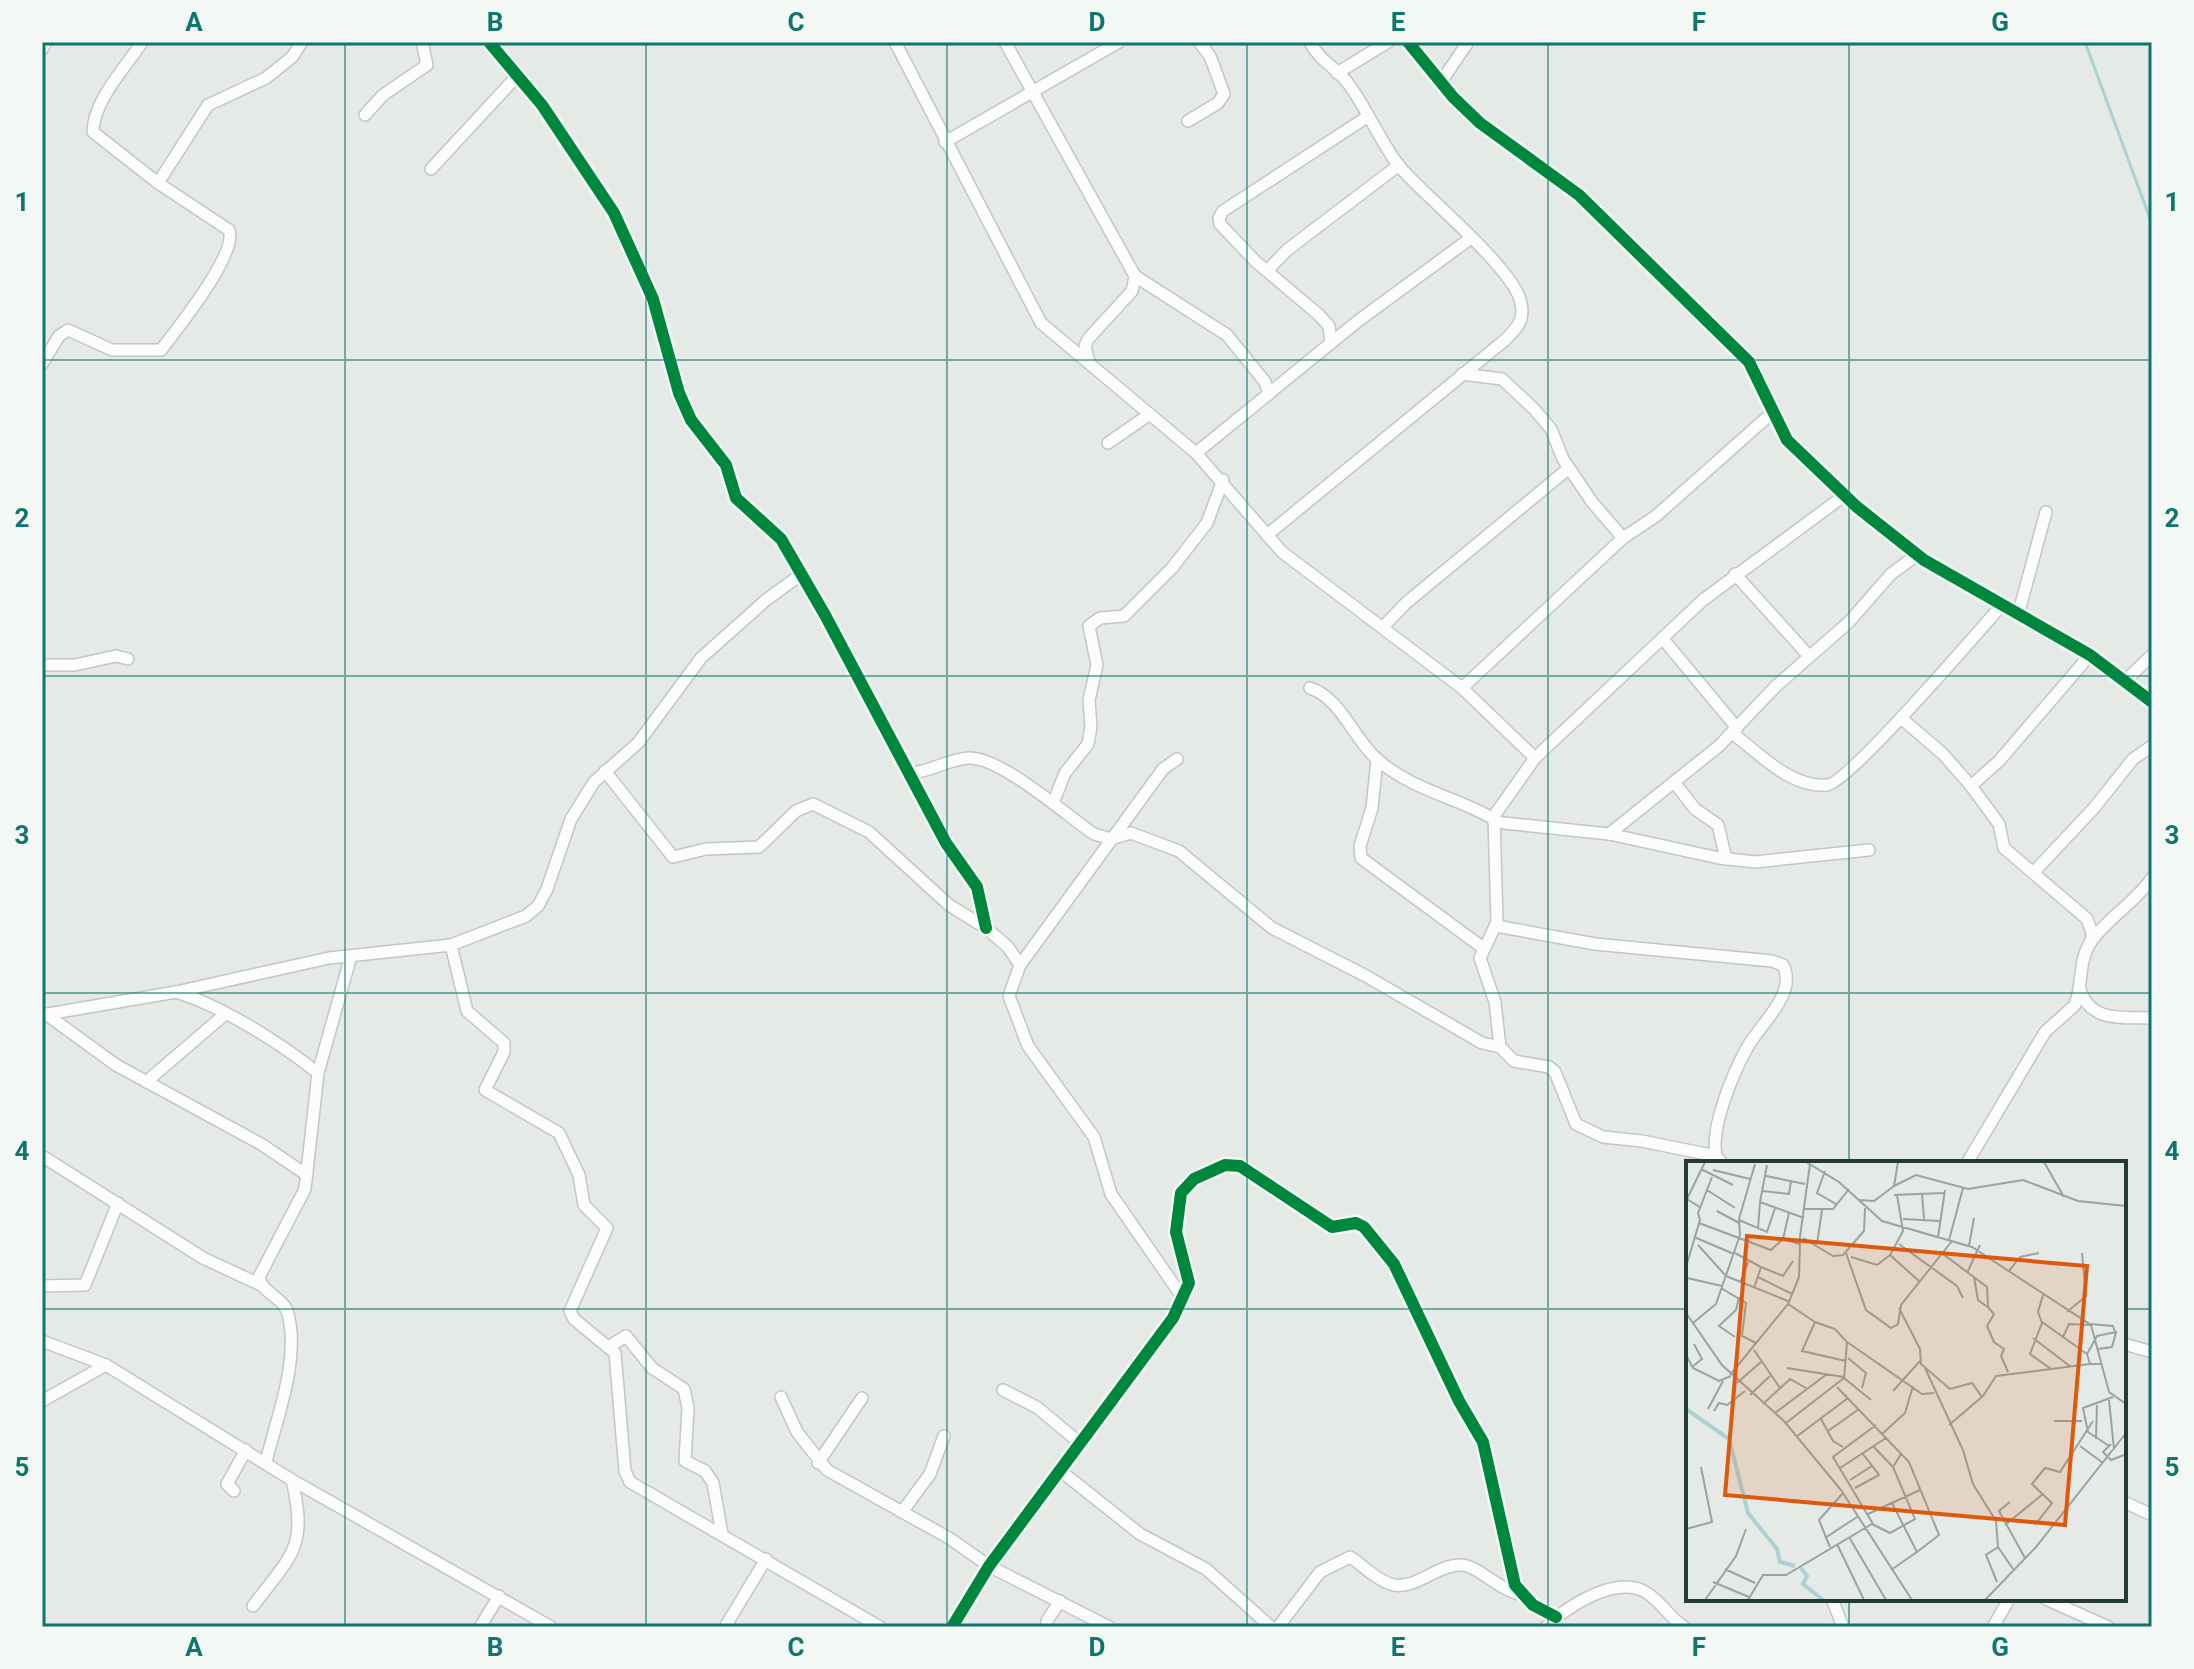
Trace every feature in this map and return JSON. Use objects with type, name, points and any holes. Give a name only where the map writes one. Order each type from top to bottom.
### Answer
[{"type":"street","points":[[42,49],[46,42]]},
{"type":"street","points":[[42,364],[59,336],[68,330],[112,350],[161,350],[197,301],[227,250],[231,233],[158,183],[93,132],[93,123],[108,92],[142,42]]},
{"type":"street","points":[[158,183],[208,105],[266,78],[292,57],[302,42]]},
{"type":"street","points":[[365,115],[383,95],[427,65],[422,42]]},
{"type":"street","points":[[489,42],[568,141],[628,238],[653,299],[679,393],[691,420],[726,465],[736,498],[781,539],[799,576],[825,615],[946,843],[977,887],[986,928]]},
{"type":"street","points":[[895,42],[1041,323],[1196,453],[1223,480],[1282,552],[1462,688],[1535,758]]},
{"type":"street","points":[[1005,42],[1135,276],[1227,335],[1265,382],[1269,394]]},
{"type":"street","points":[[945,142],[1119,42]]},
{"type":"street","points":[[1188,121],[1218,103],[1224,94],[1210,56],[1199,42]]},
{"type":"street","points":[[1267,535],[1385,441],[1512,333],[1522,317],[1516,290],[1471,238],[1399,165],[1347,82],[1322,62],[1310,42]]},
{"type":"street","points":[[1337,73],[1388,42]]},
{"type":"street","points":[[1408,42],[1441,82],[1503,143],[1579,195],[1749,362],[1787,440],[1845,495],[1917,555],[2090,655],[2152,702]]},
{"type":"street","points":[[1441,82],[1468,42]]},
{"type":"street","points":[[431,169],[518,75]]},
{"type":"street","points":[[1331,343],[1329,326],[1220,224],[1220,214],[1367,117]]},
{"type":"street","points":[[1268,270],[1287,250],[1399,165]]},
{"type":"street","points":[[1196,453],[1331,343],[1471,238]]},
{"type":"street","points":[[1089,363],[1085,346],[1088,339],[1132,291],[1135,276]]},
{"type":"street","points":[[1462,374],[1502,379],[1551,429],[1569,468],[1623,538]]},
{"type":"street","points":[[1462,688],[1623,538],[1656,516],[1773,412]]},
{"type":"street","points":[[1108,443],[1150,414]]},
{"type":"street","points":[[1383,627],[1406,603],[1569,468]]},
{"type":"street","points":[[1053,803],[1065,773],[1088,744],[1091,727],[1089,700],[1097,665],[1089,626],[1095,620],[1124,616],[1172,568],[1207,523],[1223,480]]},
{"type":"street","points":[[1500,1047],[1495,1002],[1480,966],[1483,948],[1496,926],[1494,820],[1499,804],[1535,758],[1735,574],[1845,495]]},
{"type":"street","points":[[2018,615],[2046,512]]},
{"type":"street","points":[[1609,834],[1735,730],[1808,655],[1849,622],[1891,574],[1917,555]]},
{"type":"street","points":[[1735,574],[1808,655]]},
{"type":"street","points":[[44,1014],[176,992],[351,956],[451,945],[507,925],[538,906],[556,868],[571,819],[582,797],[605,771],[638,743],[701,658],[799,576]]},
{"type":"street","points":[[1663,639],[1735,730],[1783,772],[1809,785],[1825,785],[1839,781],[1901,718],[2001,606]]},
{"type":"street","points":[[1971,786],[1999,761],[2090,655]]},
{"type":"street","points":[[2126,680],[2152,655]]},
{"type":"street","points":[[42,665],[75,665],[116,656],[128,659]]},
{"type":"street","points":[[1310,688],[1338,710],[1377,760],[1409,782],[1494,820],[1609,834],[1726,859],[1761,862],[1869,850]]},
{"type":"street","points":[[1901,718],[1943,754],[1971,786],[1999,824],[2004,848],[2087,919],[2092,933],[2080,970],[2080,989],[2075,1005],[2045,1032],[1968,1161]]},
{"type":"street","points":[[2034,872],[2094,808],[2133,759],[2152,746]]},
{"type":"street","points":[[910,773],[930,771],[957,759],[984,759],[1053,803],[1094,834],[1111,839],[1131,833],[1179,851],[1272,928],[1366,976],[1482,1043],[1500,1047],[1514,1061],[1549,1067],[1563,1085],[1571,1118],[1580,1128],[1612,1139],[1642,1141],[1719,1160],[1715,1142],[1729,1088],[1747,1047],[1782,994],[1787,977],[1783,965],[1772,961],[1595,944],[1496,926]]},
{"type":"street","points":[[1177,759],[1163,769],[1118,835],[1020,965],[1008,992],[1028,1046],[1082,1116],[1094,1137],[1111,1194],[1183,1298]]},
{"type":"street","points":[[1377,760],[1361,858],[1483,948]]},
{"type":"street","points":[[605,771],[673,857],[720,847],[759,847],[796,811],[813,804],[869,832],[949,905],[986,928],[1017,956],[1020,965]]},
{"type":"street","points":[[1674,782],[1695,809],[1718,825],[1726,859]]},
{"type":"street","points":[[2091,943],[2152,878]]},
{"type":"street","points":[[451,945],[467,1011],[504,1043],[504,1052],[485,1090],[559,1133],[579,1175],[584,1205],[607,1228],[570,1311],[574,1319],[610,1346],[618,1363],[625,1471],[630,1482],[880,1627]]},
{"type":"street","points":[[261,1285],[259,1273],[299,1202],[307,1175],[318,1073],[351,956]]},
{"type":"street","points":[[2080,989],[2090,1009],[2102,1015],[2152,1018]]},
{"type":"street","points":[[176,992],[224,1015],[318,1073]]},
{"type":"street","points":[[44,1014],[81,1042],[146,1082],[261,1144],[307,1175]]},
{"type":"street","points":[[146,1082],[224,1015]]},
{"type":"street","points":[[42,1156],[203,1258],[261,1285],[285,1305],[292,1345],[266,1462]]},
{"type":"street","points":[[952,1627],[989,1566],[1062,1472],[1173,1318],[1189,1283],[1176,1232],[1181,1193],[1186,1183],[1218,1167],[1240,1166],[1332,1227],[1356,1223],[1364,1227],[1394,1264],[1459,1401],[1483,1442],[1515,1585],[1522,1595]]},
{"type":"street","points":[[42,1286],[85,1285],[118,1203]]},
{"type":"street","points":[[610,1346],[626,1336],[652,1368],[684,1389],[688,1408],[685,1461],[705,1471],[713,1483],[722,1534]]},
{"type":"street","points":[[42,1341],[106,1365],[292,1480],[551,1627]]},
{"type":"street","points":[[2126,1345],[2152,1352]]},
{"type":"street","points":[[42,1401],[106,1365]]},
{"type":"street","points":[[1003,1390],[1038,1408],[1081,1444]]},
{"type":"street","points":[[781,1397],[797,1432],[818,1463],[989,1566],[1109,1627]]},
{"type":"street","points":[[818,1463],[862,1398]]},
{"type":"street","points":[[902,1512],[930,1474],[944,1436]]},
{"type":"street","points":[[234,1491],[227,1484],[246,1450]]},
{"type":"street","points":[[1062,1472],[1140,1534],[1206,1569],[1271,1627]]},
{"type":"street","points":[[253,1606],[292,1554],[300,1536],[300,1517],[292,1480]]},
{"type":"street","points":[[2126,1503],[2152,1515]]},
{"type":"street","points":[[1278,1627],[1320,1572],[1350,1557],[1360,1568],[1393,1585],[1465,1566],[1522,1595],[1556,1617]]},
{"type":"street","points":[[725,1627],[766,1559]]},
{"type":"street","points":[[1546,1627],[1571,1606],[1606,1592],[1637,1589],[1646,1592],[1684,1627]]},
{"type":"street","points":[[480,1627],[499,1596]]},
{"type":"street","points":[[1047,1621],[1060,1601]]},
{"type":"street","points":[[1833,1601],[1843,1627]]},
{"type":"street","points":[[1993,1627],[2008,1601]]},
{"type":"street","points":[[2050,1601],[2108,1627]]},
{"type":"waterway","points":[[2085,42],[2152,224]]},
{"type":"cycle path","points":[[489,42],[542,105],[614,213],[653,299],[679,393],[691,420],[726,465],[736,498],[781,539],[825,615],[946,843],[977,887],[986,928]]},
{"type":"cycle path","points":[[1408,42],[1453,97],[1480,123],[1579,195],[1749,362],[1787,440],[1857,507],[1924,560],[2090,655],[2152,702]]},
{"type":"cycle path","points":[[952,1627],[989,1566],[1173,1318],[1189,1283],[1176,1232],[1181,1193],[1194,1179],[1225,1165],[1240,1166],[1332,1227],[1356,1223],[1364,1227],[1394,1264],[1459,1401],[1483,1442],[1515,1585],[1533,1605],[1556,1617]]}]
